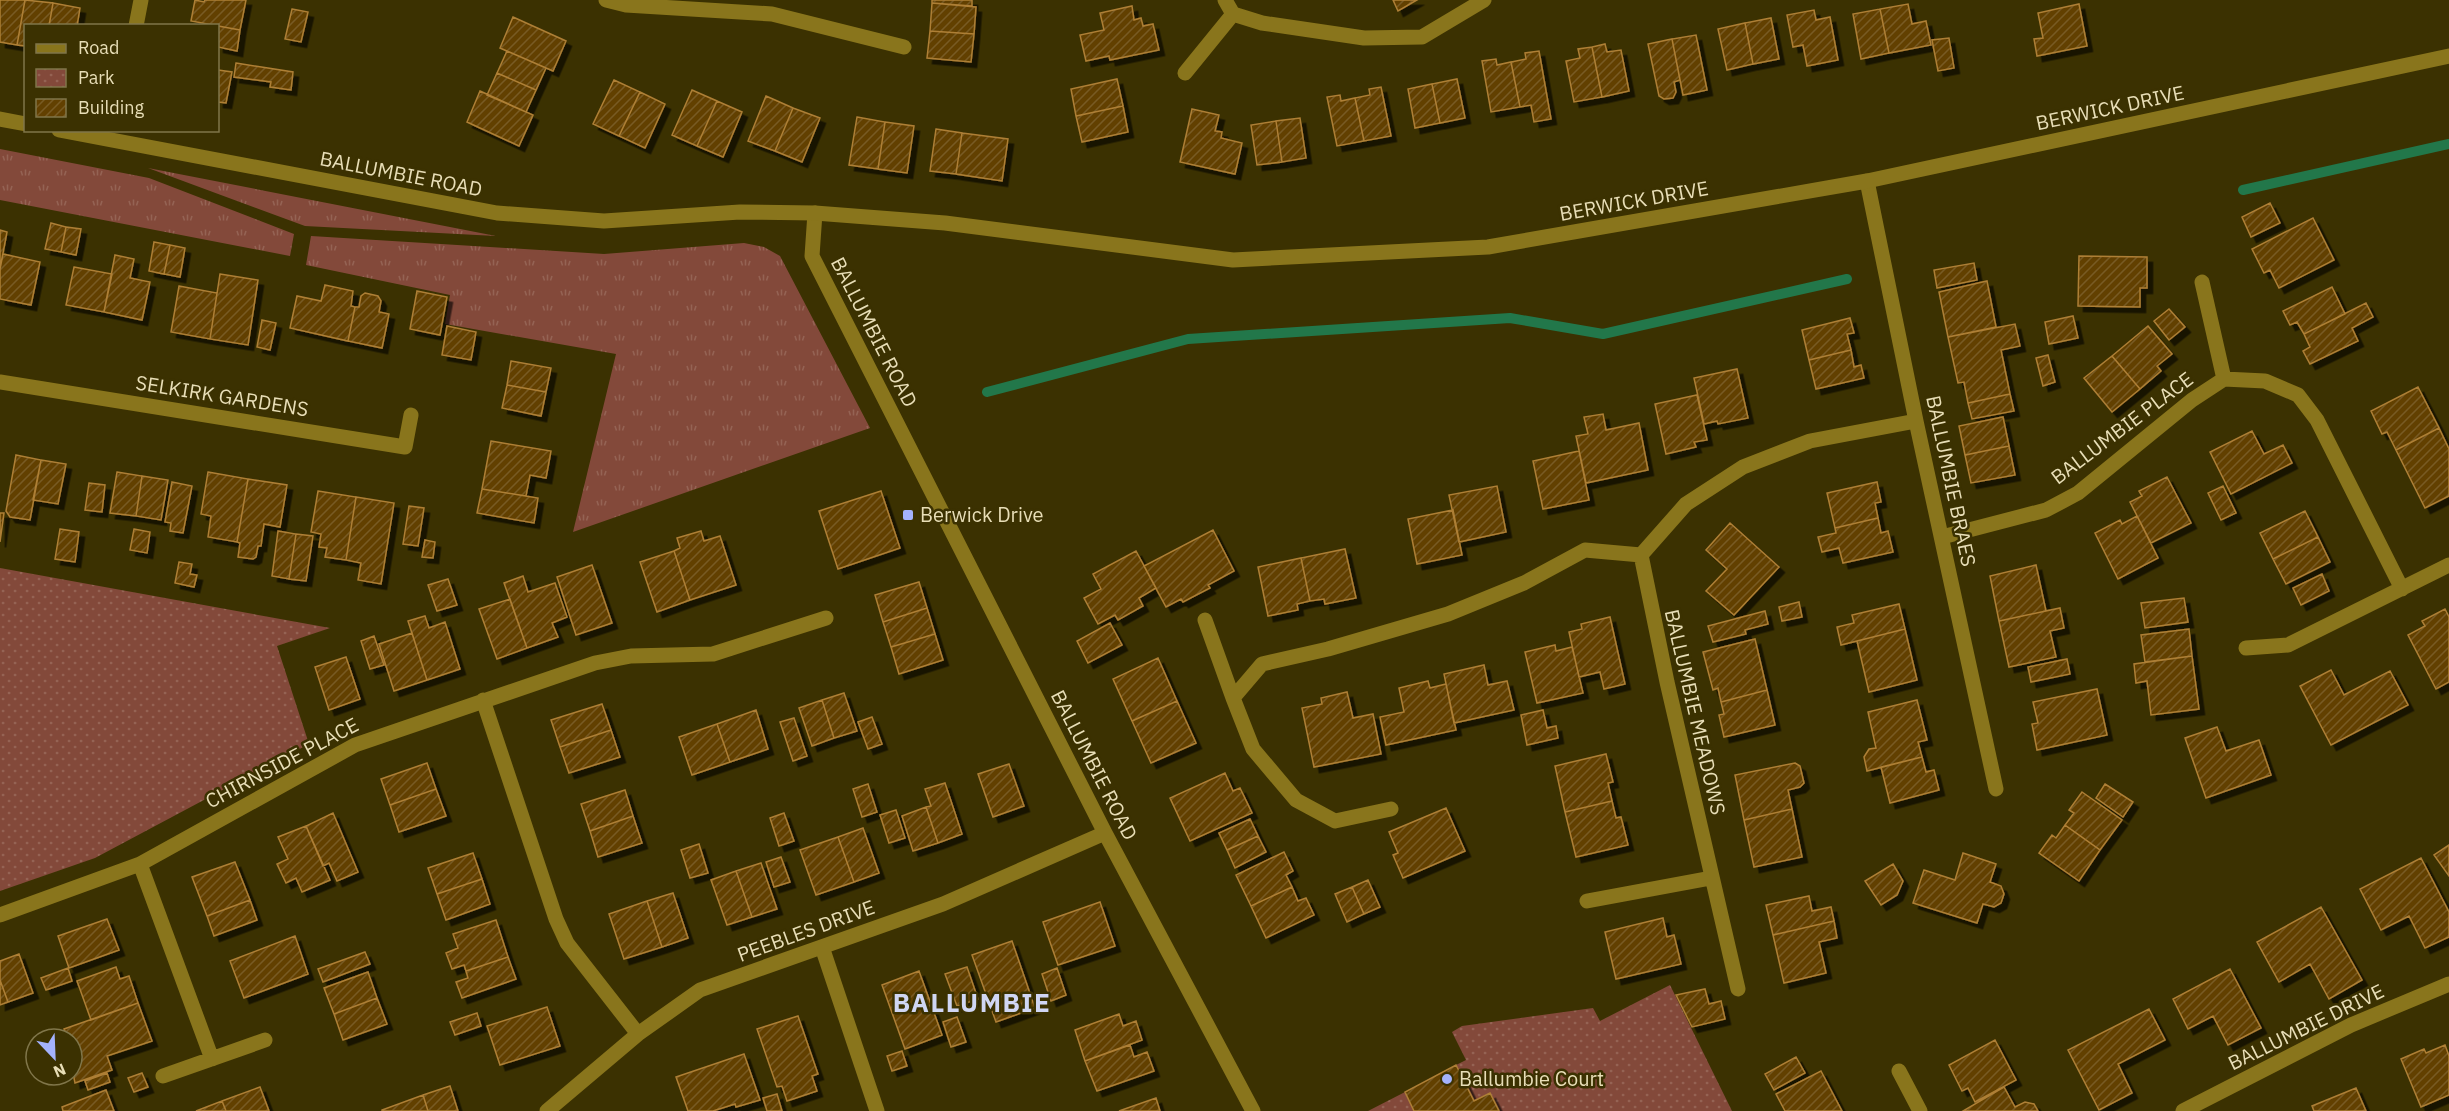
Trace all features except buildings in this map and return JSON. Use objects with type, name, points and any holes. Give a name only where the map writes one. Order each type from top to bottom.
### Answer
[{"type":"street","points":[[136,24],[141,0]]},
{"type":"street","points":[[606,0],[626,5],[772,14],[904,47]]},
{"type":"street","points":[[1225,0],[1233,14],[1262,23],[1364,38],[1422,37],[1484,0]]},
{"type":"street","points":[[1185,73],[1233,14]]},
{"type":"street","name":"BERWICK DRIVE","points":[[815,213],[945,224],[1233,260],[1488,247],[1866,181],[2449,56]]},
{"type":"street","points":[[0,119],[24,124]]},
{"type":"street","name":"BALLUMBIE ROAD","points":[[78,132],[115,136],[497,213],[604,221],[740,212],[815,213],[812,256],[1105,833],[1252,1111]]},
{"type":"street","name":"BALLUMBIE BRAES","points":[[1866,181],[1996,789]]},
{"type":"street","name":"BALLUMBIE PLACE","points":[[2202,282],[2224,379]]},
{"type":"street","name":"BALLUMBIE PLACE","points":[[1942,537],[2046,510],[2078,493],[2192,399],[2224,379],[2265,381],[2298,395],[2317,420],[2402,589]]},
{"type":"street","name":"SELKIRK GARDENS","points":[[0,382],[405,447],[411,415]]},
{"type":"street","points":[[1233,698],[1263,664],[1328,649],[1448,614],[1524,583],[1585,550],[1641,555],[1686,504],[1743,467],[1810,441],[1916,421]]},
{"type":"street","name":"BALLUMBIE MEADOWS","points":[[1641,555],[1662,659],[1738,989]]},
{"type":"street","points":[[2246,648],[2288,645],[2449,565]]},
{"type":"street","name":"CHIRNSIDE PLACE","points":[[0,915],[140,864],[355,745],[595,663],[632,656],[713,654],[826,618]]},
{"type":"street","points":[[1205,620],[1253,749],[1296,800],[1335,820],[1391,809]]},
{"type":"street","points":[[483,700],[556,919],[567,943],[638,1034]]},
{"type":"street","name":"PEEBLES DRIVE","points":[[547,1111],[638,1034],[700,990],[943,904],[1105,833]]},
{"type":"street","points":[[140,864],[212,1059]]},
{"type":"street","points":[[1587,901],[1711,878]]},
{"type":"street","points":[[822,947],[877,1111]]},
{"type":"street","name":"BALLUMBIE DRIVE","points":[[2183,1111],[2351,1025],[2449,984]]},
{"type":"street","points":[[163,1076],[265,1040]]},
{"type":"street","points":[[1899,1071],[1920,1111]]},
{"type":"green space","points":[[0,149],[149,178],[294,234],[290,256],[0,200]]},
{"type":"green space","points":[[148,168],[496,236],[305,226]]},
{"type":"green space","points":[[311,236],[604,254],[744,243],[764,247],[780,256],[870,428],[573,532],[616,354],[445,324],[450,295],[306,265]]},
{"type":"green space","points":[[0,568],[330,628],[277,646],[309,744],[95,858],[0,891]]},
{"type":"green space","points":[[1670,985],[1732,1111],[1499,1111],[1490,1093],[1474,1101],[1456,1065],[1466,1060],[1452,1032],[1462,1026],[1593,1008],[1600,1021]]},
{"type":"green space","points":[[1405,1092],[1414,1111],[1368,1111]]},
{"type":"waterway","points":[[2243,190],[2449,144]]},
{"type":"waterway","points":[[987,392],[1188,339],[1510,318],[1603,334],[1847,279]]},
{"type":"place","name":"Berwick Drive","points":[[908,515]]},
{"type":"place","name":"Ballumbie Court","points":[[1447,1079]]},
{"type":"district","name":"BALLUMBIE","points":[[972,1003]]}]
